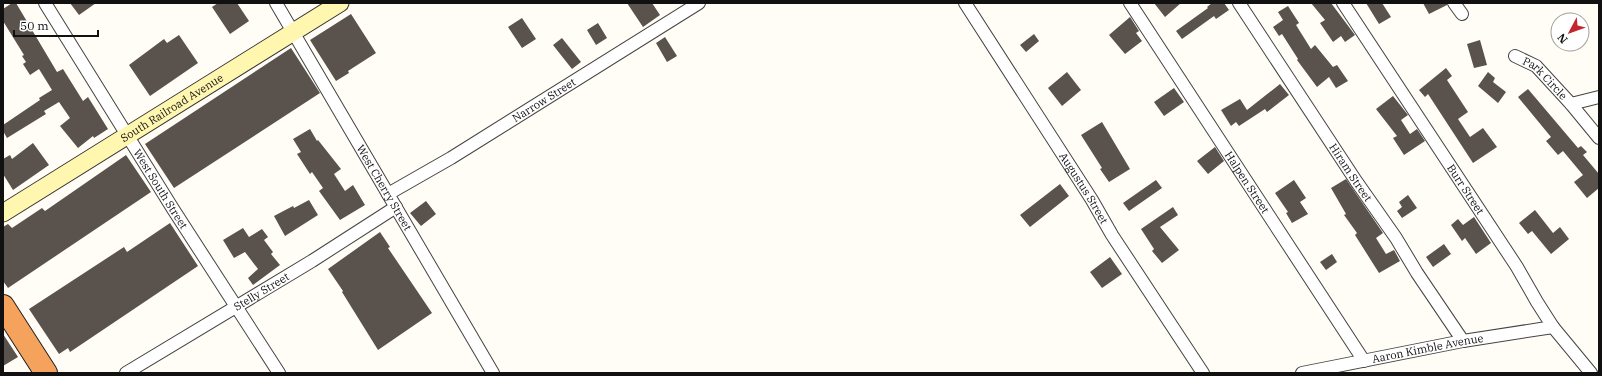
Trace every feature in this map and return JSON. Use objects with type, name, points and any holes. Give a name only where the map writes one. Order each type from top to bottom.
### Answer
[{"type":"highway","points":[[3,306],[46,373]]},
{"type":"street","name":"West South Street","points":[[45,3],[127,136],[279,373]]},
{"type":"street","name":"West Cherry Street","points":[[276,3],[493,373]]},
{"type":"street","name":"South Railroad Avenue","points":[[3,213],[340,3]]},
{"type":"street","name":"Narrow Street","points":[[388,194],[451,158],[699,3]]},
{"type":"street","name":"Augustus Street","points":[[965,3],[1092,200],[1112,235],[1203,373]]},
{"type":"street","name":"Halpen Street","points":[[1130,3],[1364,361]]},
{"type":"street","name":"Hiram Street","points":[[1239,3],[1356,180],[1385,220],[1417,273],[1463,341]]},
{"type":"street","name":"Burr Street","points":[[1343,3],[1517,267],[1553,327],[1591,373]]},
{"type":"street","points":[[1454,3],[1462,14]]},
{"type":"street","name":"Park Circle","points":[[1515,56],[1536,66],[1571,104],[1599,138]]},
{"type":"street","name":"Park Circle","points":[[1571,104],[1599,97]]},
{"type":"street","name":"Stelly Street","points":[[126,373],[312,261],[396,207]]},
{"type":"street","name":"Aaron Kimble Avenue","points":[[1302,373],[1463,341],[1553,327]]},
{"type":"building","points":[[12,3],[16,3],[57,72],[63,69],[83,101],[88,97],[108,129],[94,138],[93,136],[78,148],[60,126],[70,118],[59,102],[44,111],[46,114],[7,138],[3,131],[3,125],[52,90],[39,69],[30,75],[23,64],[26,62],[22,56],[24,55],[3,21],[3,9]]},
{"type":"building","points":[[70,3],[96,3],[79,15]]},
{"type":"building","points":[[218,3],[237,3],[249,21],[230,34],[212,7]]},
{"type":"building","points":[[627,3],[652,3],[660,15],[643,27]]},
{"type":"building","points":[[1154,3],[1181,3],[1165,17]]},
{"type":"building","points":[[1212,3],[1224,3],[1229,10],[1216,19],[1214,16],[1182,39],[1176,31],[1208,8],[1207,7]]},
{"type":"building","points":[[1311,3],[1331,3],[1355,35],[1345,42],[1341,36],[1333,42],[1320,23],[1325,20]]},
{"type":"building","points":[[1366,3],[1382,3],[1391,17],[1379,24]]},
{"type":"building","points":[[1423,3],[1447,3],[1447,5],[1429,14]]},
{"type":"building","points":[[1288,6],[1299,23],[1296,25],[1311,49],[1315,45],[1333,67],[1337,65],[1348,81],[1336,88],[1329,77],[1317,87],[1297,60],[1298,59],[1282,34],[1279,36],[1273,27],[1283,20],[1278,12]]},
{"type":"building","points":[[351,14],[376,53],[348,71],[349,73],[336,81],[310,40]]},
{"type":"building","points":[[1130,17],[1139,31],[1136,33],[1142,41],[1125,54],[1109,35]]},
{"type":"building","points":[[522,18],[536,39],[522,48],[508,27]]},
{"type":"building","points":[[598,23],[607,38],[596,45],[587,30]]},
{"type":"building","points":[[1034,34],[1039,41],[1026,52],[1020,45]]},
{"type":"building","points":[[179,35],[198,63],[150,96],[129,65],[164,39],[167,43]]},
{"type":"building","points":[[665,37],[677,56],[667,62],[656,43]]},
{"type":"building","points":[[562,38],[581,62],[572,69],[553,45]]},
{"type":"building","points":[[1480,40],[1487,65],[1474,68],[1467,44]]},
{"type":"building","points":[[291,48],[320,93],[174,188],[145,144]]},
{"type":"building","points":[[1446,68],[1452,76],[1447,80],[1468,112],[1458,119],[1470,137],[1483,128],[1497,147],[1473,163],[1428,94],[1425,97],[1419,90]]},
{"type":"building","points":[[1067,72],[1081,90],[1062,106],[1048,88]]},
{"type":"building","points":[[1488,72],[1495,78],[1493,82],[1506,92],[1498,103],[1478,86]]},
{"type":"building","points":[[1280,84],[1289,95],[1267,112],[1265,109],[1239,126],[1236,122],[1231,126],[1221,110],[1240,99],[1247,110]]},
{"type":"building","points":[[1174,88],[1184,102],[1164,116],[1154,102]]},
{"type":"building","points":[[1528,89],[1578,148],[1581,146],[1587,152],[1583,155],[1599,174],[1599,188],[1587,198],[1574,182],[1583,175],[1563,151],[1558,155],[1546,141],[1551,137],[1518,97]]},
{"type":"building","points":[[1393,96],[1408,115],[1401,120],[1410,134],[1417,129],[1425,141],[1404,155],[1393,138],[1397,136],[1376,109]]},
{"type":"building","points":[[1102,122],[1130,169],[1109,182],[1081,135]]},
{"type":"building","points":[[310,129],[317,141],[318,140],[341,169],[334,174],[345,191],[353,185],[365,205],[340,220],[319,191],[323,188],[312,172],[310,174],[297,154],[301,152],[293,139]]},
{"type":"building","points":[[33,143],[49,165],[13,190],[3,174],[3,159],[10,155],[12,159]]},
{"type":"building","points":[[1215,147],[1224,161],[1208,174],[1197,161]]},
{"type":"building","points":[[126,155],[151,192],[8,288],[3,281],[3,227],[8,224],[12,228],[42,208],[45,211]]},
{"type":"building","points":[[1346,179],[1383,233],[1376,238],[1386,254],[1394,250],[1400,261],[1379,273],[1355,235],[1357,233],[1344,215],[1346,214],[1331,188]]},
{"type":"building","points":[[1156,180],[1162,188],[1129,211],[1123,203]]},
{"type":"building","points":[[1294,180],[1306,198],[1300,202],[1308,214],[1292,223],[1286,213],[1288,212],[1275,193]]},
{"type":"building","points":[[1060,184],[1069,196],[1030,227],[1020,215]]},
{"type":"building","points":[[1408,195],[1417,208],[1402,218],[1397,211],[1402,207],[1399,202]]},
{"type":"building","points":[[309,200],[318,215],[285,236],[274,216]]},
{"type":"building","points":[[426,201],[436,214],[421,226],[410,213]]},
{"type":"building","points":[[1173,207],[1178,215],[1160,227],[1179,250],[1162,263],[1152,251],[1154,249],[1141,229]]},
{"type":"building","points":[[1535,210],[1553,233],[1560,227],[1569,239],[1551,254],[1532,231],[1528,234],[1519,223]]},
{"type":"building","points":[[1474,217],[1491,243],[1476,254],[1465,238],[1462,241],[1451,225],[1458,219],[1463,225]]},
{"type":"building","points":[[170,223],[198,266],[70,352],[68,348],[59,354],[29,309],[124,247],[127,252]]},
{"type":"building","points":[[243,228],[249,237],[262,229],[268,237],[264,240],[273,252],[271,254],[280,265],[253,285],[248,278],[258,269],[245,252],[234,258],[223,240]]},
{"type":"building","points":[[380,232],[390,247],[388,248],[432,313],[378,350],[342,292],[343,291],[328,269]]},
{"type":"building","points":[[1444,244],[1451,254],[1433,267],[1426,257]]},
{"type":"building","points":[[1332,254],[1337,262],[1326,270],[1320,262]]},
{"type":"building","points":[[1110,257],[1122,274],[1102,288],[1090,272]]},
{"type":"building","points":[[3,334],[18,357],[3,366]]}]
